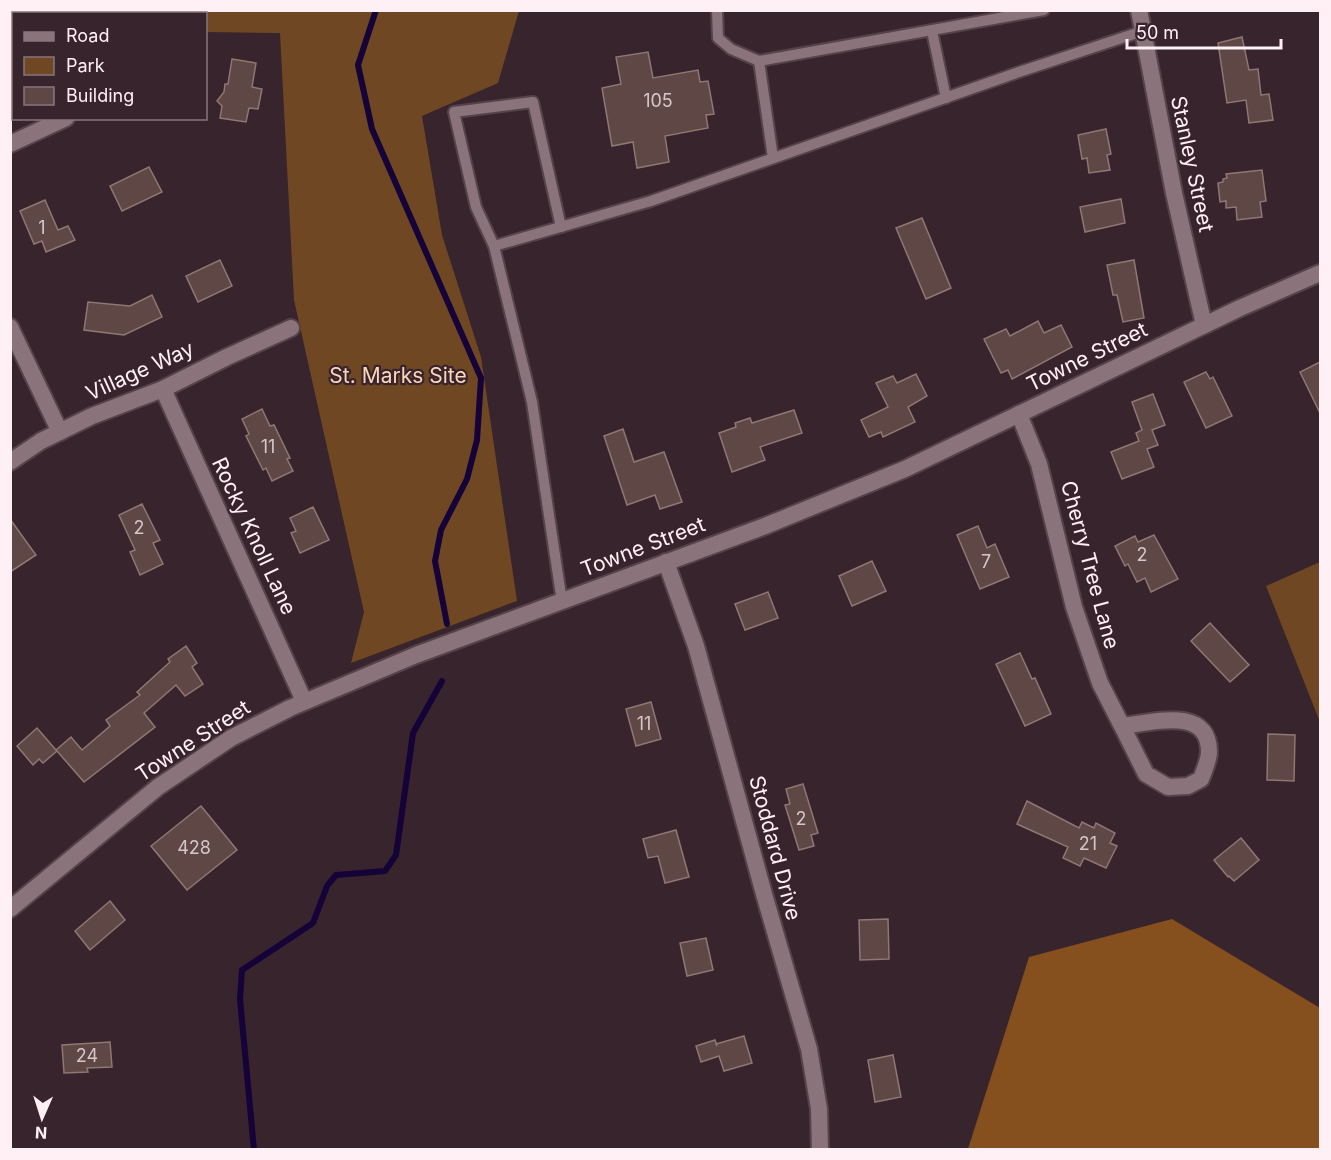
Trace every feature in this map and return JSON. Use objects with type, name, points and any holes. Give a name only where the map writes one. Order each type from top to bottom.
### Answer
[{"type":"street","name":"Stanley Street","points":[[1139,10],[1174,193],[1204,325]]},
{"type":"street","points":[[10,144],[62,120]]},
{"type":"street","name":"Towne Street","points":[[10,909],[158,787],[231,738],[304,701],[406,659],[765,526],[905,469],[1204,325],[1320,273]]},
{"type":"street","points":[[10,327],[60,432]]},
{"type":"street","name":"Village Way","points":[[10,462],[40,441],[92,416],[163,389],[291,328]]},
{"type":"street","name":"Rocky Knoll Lane","points":[[163,389],[304,701]]},
{"type":"street","name":"Cherry Tree Lane","points":[[1019,414],[1039,464],[1074,607],[1100,683],[1146,774],[1168,787],[1188,786],[1202,779],[1209,752],[1205,734],[1189,720],[1165,720],[1122,726]]},
{"type":"street","name":"Stoddard Drive","points":[[666,562],[696,646],[809,1049],[819,1109],[820,1149]]},
{"type":"lane","points":[[717,10],[718,38],[731,49],[759,61],[1044,10]]},
{"type":"lane","points":[[932,31],[946,98]]},
{"type":"lane","points":[[494,246],[651,201],[1143,31]]},
{"type":"lane","points":[[759,61],[773,158]]},
{"type":"lane","points":[[561,227],[534,102],[454,112],[476,207],[494,246],[532,402],[562,602]]},
{"type":"green space","name":"St. Marks Site","points":[[519,11],[498,83],[422,116],[442,235],[481,357],[517,601],[351,663],[364,612],[294,300],[280,33],[207,32],[207,12],[137,12]]},
{"type":"green space","points":[[1320,562],[1320,722],[1266,586]]},
{"type":"shaded area","points":[[1172,919],[1320,1008],[1320,1149],[968,1149],[1029,957]]},
{"type":"building","points":[[1242,37],[1249,70],[1258,69],[1261,95],[1269,94],[1273,120],[1249,123],[1246,100],[1227,103],[1218,43]]},
{"type":"building","points":[[648,52],[653,78],[698,70],[700,82],[708,81],[714,114],[706,115],[708,128],[665,136],[669,162],[637,168],[633,142],[612,146],[602,88],[621,84],[616,57]]},
{"type":"building","points":[[232,59],[256,63],[252,87],[262,89],[258,109],[249,108],[246,122],[220,118],[222,106],[217,101],[224,92],[225,84],[228,84]]},
{"type":"building","points":[[1106,129],[1111,154],[1107,155],[1110,170],[1089,173],[1087,158],[1082,159],[1078,135]]},
{"type":"building","points":[[149,167],[162,192],[122,211],[110,186]]},
{"type":"building","points":[[1262,170],[1266,201],[1260,202],[1262,217],[1237,220],[1236,207],[1226,208],[1226,201],[1220,202],[1218,183],[1227,178],[1226,174]]},
{"type":"building","points":[[1121,199],[1125,223],[1085,232],[1080,207]]},
{"type":"building","points":[[45,200],[58,230],[68,226],[75,240],[46,252],[42,241],[34,244],[20,211]]},
{"type":"building","points":[[922,218],[951,288],[926,299],[896,228]]},
{"type":"building","points":[[220,260],[232,286],[198,302],[186,276]]},
{"type":"building","points":[[1134,260],[1144,318],[1123,322],[1117,295],[1113,295],[1107,265]]},
{"type":"building","points":[[152,295],[162,317],[124,335],[84,330],[88,302],[130,306]]},
{"type":"building","points":[[1038,321],[1044,333],[1061,325],[1072,347],[1012,379],[1008,370],[1001,373],[984,339],[1006,329],[1010,336]]},
{"type":"building","points":[[1320,362],[1320,413],[1300,372]]},
{"type":"building","points":[[1206,372],[1210,379],[1213,377],[1232,416],[1206,428],[1184,382]]},
{"type":"building","points":[[916,374],[927,396],[908,407],[915,422],[883,437],[881,432],[869,437],[861,420],[888,407],[876,383],[893,376],[897,383]]},
{"type":"building","points":[[1153,394],[1165,425],[1152,430],[1158,445],[1147,449],[1154,467],[1122,479],[1111,452],[1139,441],[1136,433],[1142,430],[1132,402]]},
{"type":"building","points":[[262,409],[270,426],[274,425],[290,458],[287,459],[293,471],[272,481],[266,468],[263,470],[246,436],[249,434],[242,419]]},
{"type":"building","points":[[794,410],[802,433],[760,447],[765,460],[732,472],[719,433],[736,427],[735,423],[750,418],[752,423]]},
{"type":"building","points":[[623,429],[634,462],[664,452],[682,502],[660,509],[655,495],[627,505],[604,436]]},
{"type":"building","points":[[142,504],[160,540],[153,543],[163,564],[140,575],[130,552],[135,550],[119,515]]},
{"type":"building","points":[[313,507],[329,540],[300,553],[291,533],[296,531],[290,518]]},
{"type":"building","points":[[10,519],[36,555],[10,572]]},
{"type":"building","points":[[978,526],[987,548],[995,544],[1009,577],[980,589],[957,535]]},
{"type":"building","points":[[1154,535],[1178,579],[1151,592],[1145,578],[1137,582],[1128,564],[1125,566],[1115,546],[1135,536],[1138,542]]},
{"type":"building","points":[[872,561],[886,591],[852,606],[839,576]]},
{"type":"building","points":[[768,592],[778,618],[745,630],[735,604]]},
{"type":"building","points":[[1210,623],[1249,665],[1230,682],[1191,641]]},
{"type":"building","points":[[186,646],[197,663],[192,667],[203,684],[185,696],[176,685],[144,713],[155,727],[84,782],[57,751],[43,763],[39,759],[33,765],[17,746],[37,728],[56,750],[71,737],[82,750],[110,726],[106,720],[140,695],[137,692],[170,662],[168,659]]},
{"type":"building","points":[[1020,653],[1032,679],[1035,678],[1051,714],[1025,726],[996,664]]},
{"type":"building","points":[[651,702],[661,739],[636,746],[626,709]]},
{"type":"building","points":[[1268,734],[1295,735],[1294,781],[1267,780]]},
{"type":"building","points":[[803,784],[818,833],[811,835],[814,846],[799,850],[785,805],[790,804],[786,789]]},
{"type":"building","points":[[1027,801],[1079,828],[1082,822],[1094,828],[1096,823],[1115,833],[1110,843],[1117,846],[1106,868],[1084,858],[1080,866],[1063,858],[1068,847],[1017,824]]},
{"type":"building","points":[[201,806],[237,850],[187,890],[151,846]]},
{"type":"building","points":[[676,830],[689,877],[665,883],[658,856],[648,858],[643,839]]},
{"type":"building","points":[[1241,838],[1259,860],[1234,881],[1214,860]]},
{"type":"building","points":[[110,901],[125,920],[90,950],[75,931]]},
{"type":"building","points":[[888,919],[889,959],[860,960],[859,920]]},
{"type":"building","points":[[706,938],[713,970],[687,976],[680,943]]},
{"type":"building","points":[[744,1036],[752,1063],[724,1071],[719,1056],[701,1062],[696,1046],[715,1040],[716,1044]]},
{"type":"building","points":[[110,1042],[112,1067],[87,1068],[88,1072],[64,1073],[62,1045]]},
{"type":"building","points":[[893,1055],[901,1097],[875,1102],[868,1060]]},
{"type":"waterway","points":[[376,10],[358,65],[372,129],[481,378],[477,440],[467,479],[441,530],[435,561],[447,624]]},
{"type":"waterway","points":[[254,1150],[240,999],[242,970],[313,923],[327,886],[336,875],[385,871],[396,855],[413,733],[442,681]]}]
